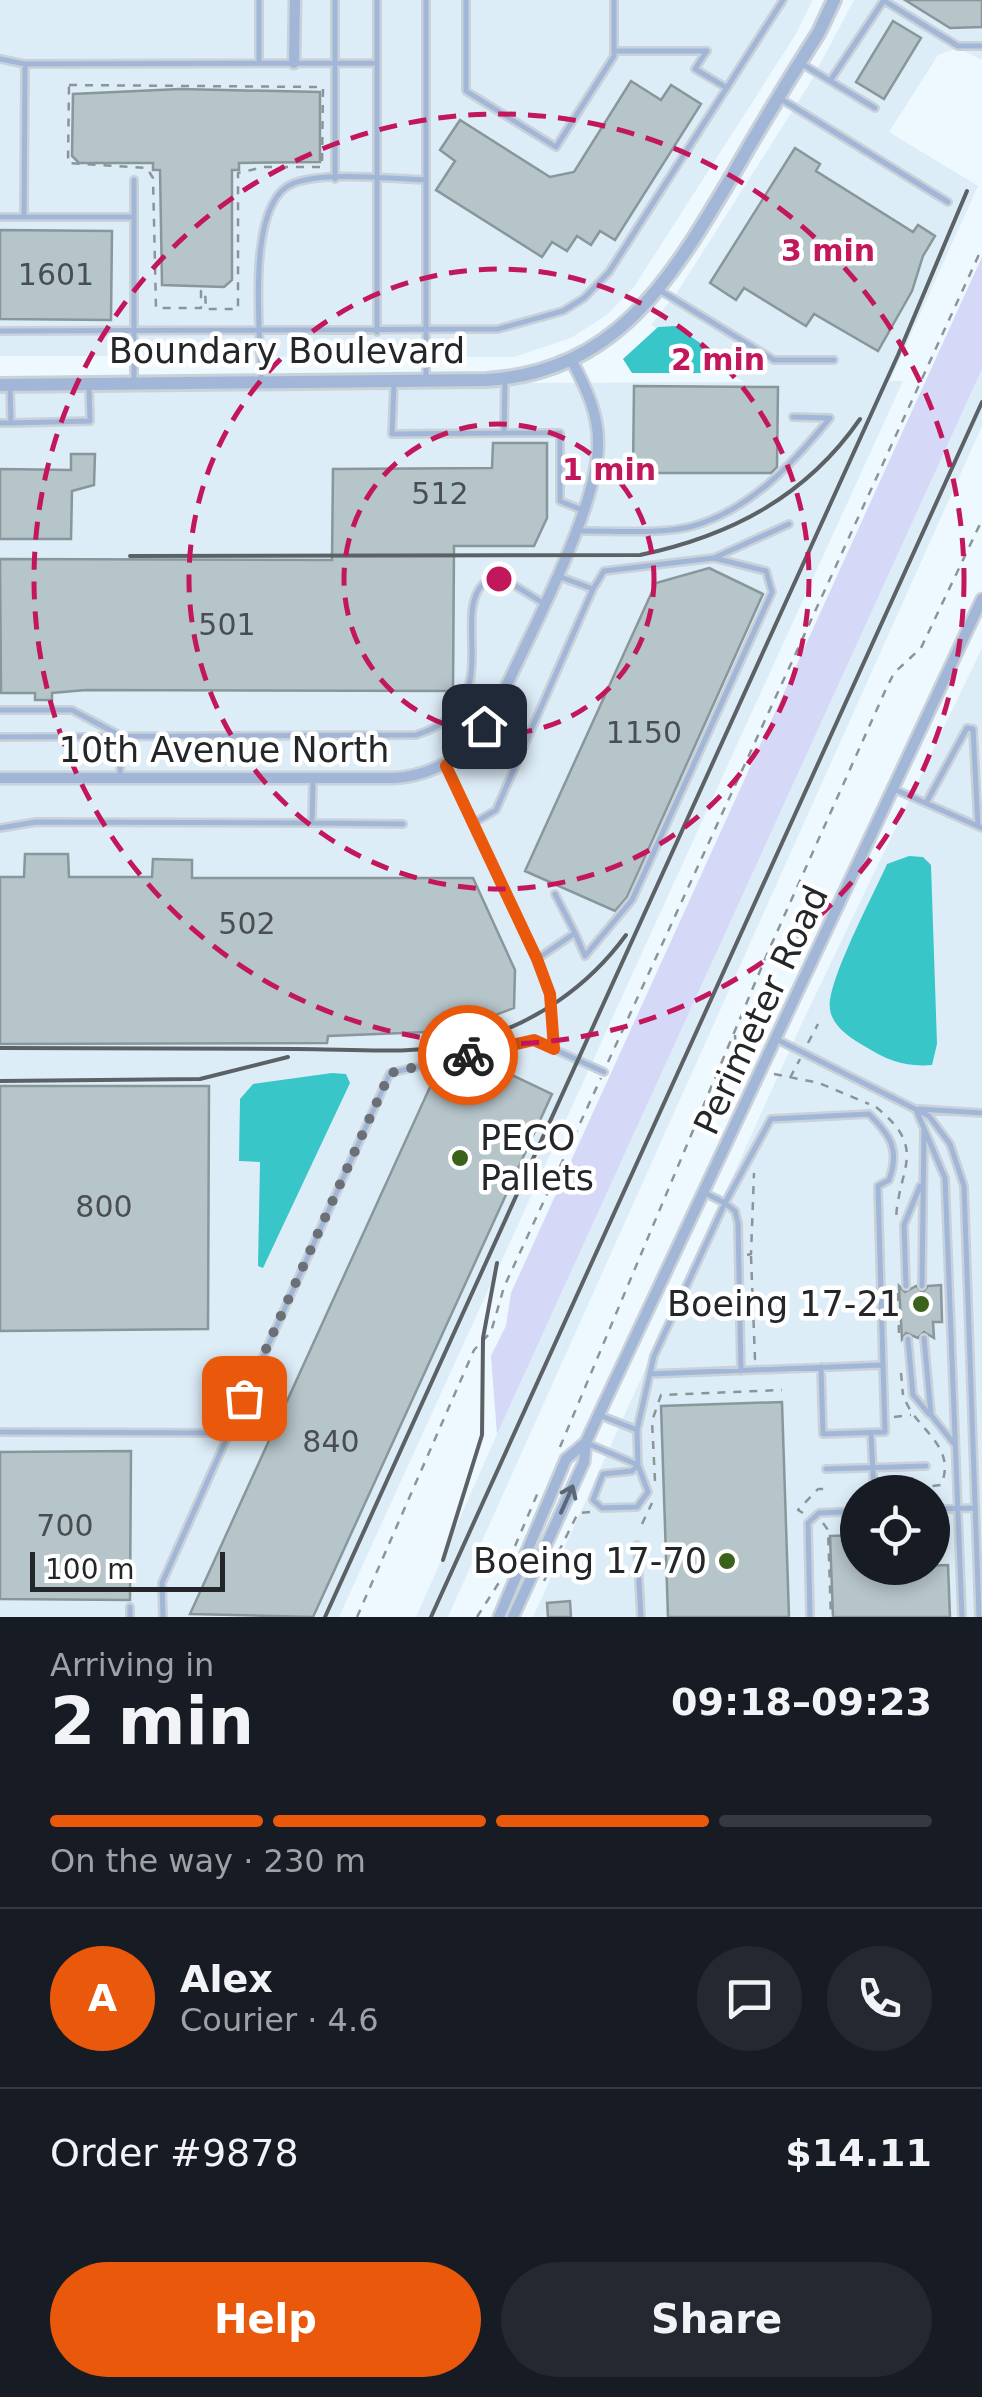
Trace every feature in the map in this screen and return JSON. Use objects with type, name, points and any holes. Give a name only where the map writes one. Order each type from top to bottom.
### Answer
[{"type":"street","points":[[294,63],[295,0]]},
{"type":"street","name":"Boundary Boulevard","points":[[5,384],[505,378],[572,361],[624,326],[659,289],[800,63],[834,0]]},
{"type":"street","points":[[446,766],[492,715],[584,510],[596,472],[598,428],[572,361]]},
{"type":"street","name":"Perimeter Road","points":[[513,1617],[584,1462],[586,1442],[778,1040],[982,598]]},
{"type":"street","name":"10th Avenue North","points":[[0,778],[407,777],[446,766]]},
{"type":"street","name":"Perimeter Road","points":[[499,1617],[514,1573],[566,1459],[586,1442]]},
{"type":"lane","points":[[259,0],[259,63]]},
{"type":"lane","points":[[336,0],[336,179]]},
{"type":"lane","points":[[377,0],[377,332]]},
{"type":"lane","points":[[426,0],[426,380]]},
{"type":"lane","points":[[466,0],[466,91],[556,147],[614,51],[614,0]]},
{"type":"lane","points":[[0,331],[426,332],[520,326],[584,298],[622,253],[783,0]]},
{"type":"lane","points":[[830,81],[884,0],[958,46],[982,46]]},
{"type":"lane","points":[[614,51],[706,51],[696,69],[727,88]]},
{"type":"lane","points":[[0,59],[24,64],[377,63]]},
{"type":"lane","points":[[800,63],[875,108]]},
{"type":"lane","points":[[24,64],[24,217]]},
{"type":"lane","points":[[778,98],[948,202]]},
{"type":"lane","points":[[261,381],[262,236],[267,210],[280,192],[294,183],[336,179],[426,180]]},
{"type":"lane","points":[[134,180],[134,382]]},
{"type":"lane","points":[[0,217],[134,217]]},
{"type":"lane","points":[[659,289],[774,360],[834,360]]},
{"type":"lane","points":[[504,433],[505,378]]},
{"type":"lane","points":[[394,381],[392,434],[560,433],[560,501],[584,510]]},
{"type":"lane","points":[[0,423],[90,422],[88,383]]},
{"type":"lane","points":[[5,384],[11,423]]},
{"type":"lane","points":[[574,532],[692,526],[752,498],[787,470],[830,418],[793,417]]},
{"type":"lane","points":[[472,824],[496,810],[593,588],[604,571],[714,558],[789,524]]},
{"type":"lane","points":[[555,894],[586,956],[632,900],[772,592],[766,571],[714,558]]},
{"type":"lane","points":[[555,575],[593,588]]},
{"type":"lane","points":[[0,737],[416,734],[434,729],[461,704],[468,687],[477,590],[490,580],[506,580],[543,602]]},
{"type":"lane","points":[[0,710],[72,710],[120,736]]},
{"type":"lane","points":[[894,789],[980,827],[973,729],[967,728],[926,803]]},
{"type":"lane","points":[[120,736],[120,778]]},
{"type":"lane","points":[[446,766],[537,959],[550,994],[554,1049]]},
{"type":"lane","points":[[312,823],[313,778]]},
{"type":"lane","points":[[0,828],[36,822],[403,824]]},
{"type":"lane","points":[[537,959],[575,933]]},
{"type":"lane","points":[[162,1617],[162,1582],[390,1073],[534,1040],[604,1072]]},
{"type":"lane","points":[[778,1040],[916,1109],[933,1120],[950,1144],[964,1186],[980,1617]]},
{"type":"lane","points":[[916,1109],[982,1113]]},
{"type":"lane","points":[[916,1109],[944,1178],[962,1617]]},
{"type":"lane","points":[[638,1465],[632,1471],[603,1474],[593,1500],[602,1508],[637,1507],[648,1492],[638,1465],[637,1430],[650,1374],[725,1203],[771,1118],[870,1114],[888,1134],[896,1161],[890,1180],[878,1186],[885,1432],[824,1434],[820,1367]]},
{"type":"lane","points":[[922,1286],[924,1126]]},
{"type":"lane","points":[[906,1286],[904,1225],[922,1183]]},
{"type":"lane","points":[[705,1193],[735,1211],[738,1223],[741,1371]]},
{"type":"lane","points":[[924,1338],[930,1415]]},
{"type":"lane","points":[[908,1339],[913,1396],[955,1446]]},
{"type":"lane","points":[[650,1374],[882,1365]]},
{"type":"lane","points":[[599,1415],[637,1430]]},
{"type":"lane","points":[[0,1432],[229,1433]]},
{"type":"lane","points":[[871,1432],[873,1475]]},
{"type":"lane","points":[[586,1442],[638,1465]]},
{"type":"lane","points":[[826,1468],[926,1466]]},
{"type":"lane","points":[[950,1508],[975,1508]]},
{"type":"lane","points":[[810,1617],[808,1523],[818,1513],[840,1512]]},
{"type":"lane","points":[[637,1545],[641,1617]]},
{"type":"lane","points":[[130,1606],[130,1617]]},
{"type":"path","points":[[69,85],[322,86],[322,167],[264,167],[238,173],[238,309],[206,309],[206,291],[201,291],[201,308],[156,308],[151,174],[147,168],[74,166],[68,163],[69,85]]},
{"type":"path","points":[[357,1617],[474,1350],[491,1332],[504,1287],[982,248]]},
{"type":"path","points":[[559,1451],[652,1227],[660,1218],[662,1202],[734,1033],[886,689],[894,673],[920,648],[982,520]]},
{"type":"path","points":[[714,1080],[736,1057],[734,1033]]},
{"type":"path","points":[[740,1359],[755,1359],[751,1254]]},
{"type":"path","points":[[642,1524],[656,1494],[652,1421],[661,1396],[782,1390]]},
{"type":"path","points":[[884,1418],[912,1415]]},
{"type":"path","points":[[830,1488],[818,1488],[798,1510],[828,1530],[831,1617]]},
{"type":"path","points":[[477,1617],[492,1589],[514,1573],[514,1543],[540,1489]]},
{"type":"path","points":[[532,1576],[546,1582],[578,1512],[602,1508]]},
{"type":"shaded area","points":[[0,0],[813,0],[796,34],[634,287],[608,314],[571,338],[514,357],[0,356]]},
{"type":"shaded area","points":[[854,0],[982,0],[982,60],[958,48],[938,55],[889,132],[978,186],[890,381],[903,381],[339,1617],[0,1617],[0,385],[744,382],[651,325],[678,291],[810,83]]},
{"type":"shaded area","points":[[982,257],[982,369],[497,1434],[491,1356],[506,1326],[511,1293]]},
{"type":"shaded area","points":[[982,369],[982,426],[448,1617],[416,1617],[581,1244]]},
{"type":"shaded area","points":[[982,648],[982,1617],[533,1617],[802,1023]]},
{"type":"water","points":[[675,326],[730,363],[720,373],[632,373],[623,359],[658,327]]},
{"type":"water","points":[[909,856],[923,857],[931,865],[937,1044],[932,1065],[905,1064],[874,1052],[844,1032],[830,1009],[843,959],[887,864]]},
{"type":"water","points":[[346,1074],[350,1083],[263,1268],[258,1266],[260,1162],[239,1161],[240,1099],[253,1084]]},
{"type":"building","points":[[905,0],[982,0],[982,27],[950,28]]},
{"type":"building","points":[[893,21],[921,38],[884,99],[856,82]]},
{"type":"building","points":[[631,81],[661,100],[671,85],[701,104],[615,240],[600,231],[591,245],[577,236],[567,251],[552,242],[542,257],[436,190],[455,161],[440,150],[460,120],[550,177],[574,172]]},
{"type":"building","points":[[180,89],[320,92],[320,162],[239,163],[239,170],[232,170],[232,280],[224,287],[162,285],[160,170],[153,170],[153,163],[79,163],[72,156],[73,94]]},
{"type":"building","points":[[795,148],[820,164],[816,171],[913,232],[918,225],[935,236],[923,256],[912,291],[878,351],[814,314],[806,326],[744,288],[736,300],[710,283]]},
{"type":"building","points":[[0,230],[112,231],[111,320],[0,319]]},
{"type":"building","points":[[634,386],[778,387],[777,467],[771,473],[633,473]]},
{"type":"building","points":[[493,443],[547,443],[547,518],[534,546],[454,546],[453,691],[86,690],[52,693],[52,700],[35,700],[35,693],[1,693],[0,559],[332,560],[333,469],[492,468]]},
{"type":"building","points":[[71,454],[95,454],[94,485],[72,491],[71,539],[0,539],[0,469],[71,470]]},
{"type":"building","points":[[709,568],[763,594],[627,897],[615,911],[525,871],[656,583]]},
{"type":"building","points":[[25,854],[68,854],[69,877],[152,877],[153,859],[192,860],[192,878],[473,878],[515,970],[514,1008],[453,1031],[328,1036],[327,1043],[0,1044],[0,877],[24,877]]},
{"type":"building","points":[[493,1066],[552,1094],[313,1617],[190,1614],[435,1076]]},
{"type":"building","points":[[0,1086],[209,1086],[208,1329],[0,1331]]},
{"type":"building","name":"Boeing 17-21","points":[[941,1285],[942,1322],[933,1322],[934,1338],[924,1332],[918,1338],[906,1333],[902,1339],[899,1286],[905,1292],[916,1286],[923,1292],[928,1286]]},
{"type":"building","name":"Boeing 17-70","points":[[782,1402],[789,1617],[668,1617],[661,1406]]},
{"type":"building","points":[[131,1451],[130,1600],[0,1599],[0,1452]]},
{"type":"building","points":[[830,1536],[840,1536],[840,1585],[949,1585],[950,1617],[833,1617]]},
{"type":"building","points":[[570,1601],[571,1617],[548,1617],[547,1603]]},
{"type":"railway","points":[[325,1617],[898,355],[967,191]]},
{"type":"railway","points":[[431,1617],[982,402]]},
{"type":"railway","points":[[130,556],[640,555],[705,537],[764,509],[816,470],[860,419]]},
{"type":"railway","points":[[0,1048],[385,1051],[451,1046],[495,1034],[538,1014],[595,971],[626,935]]},
{"type":"railway","points":[[0,1081],[200,1079],[288,1057]]},
{"type":"railway","points":[[443,1560],[482,1435],[483,1338],[497,1263]]},
{"type":"way so far","points":[[244,1398],[390,1073],[468,1055]]},
{"type":"place","name":"PECO Pallets","points":[[460,1158]]},
{"type":"place","name":"Boeing 17-21","points":[[921,1304]]},
{"type":"place","name":"Boeing 17-70","points":[[727,1561]]},
{"type":"route","points":[[468,1055],[534,1040],[554,1049],[550,994],[537,959],[446,766],[484,726]]}]
